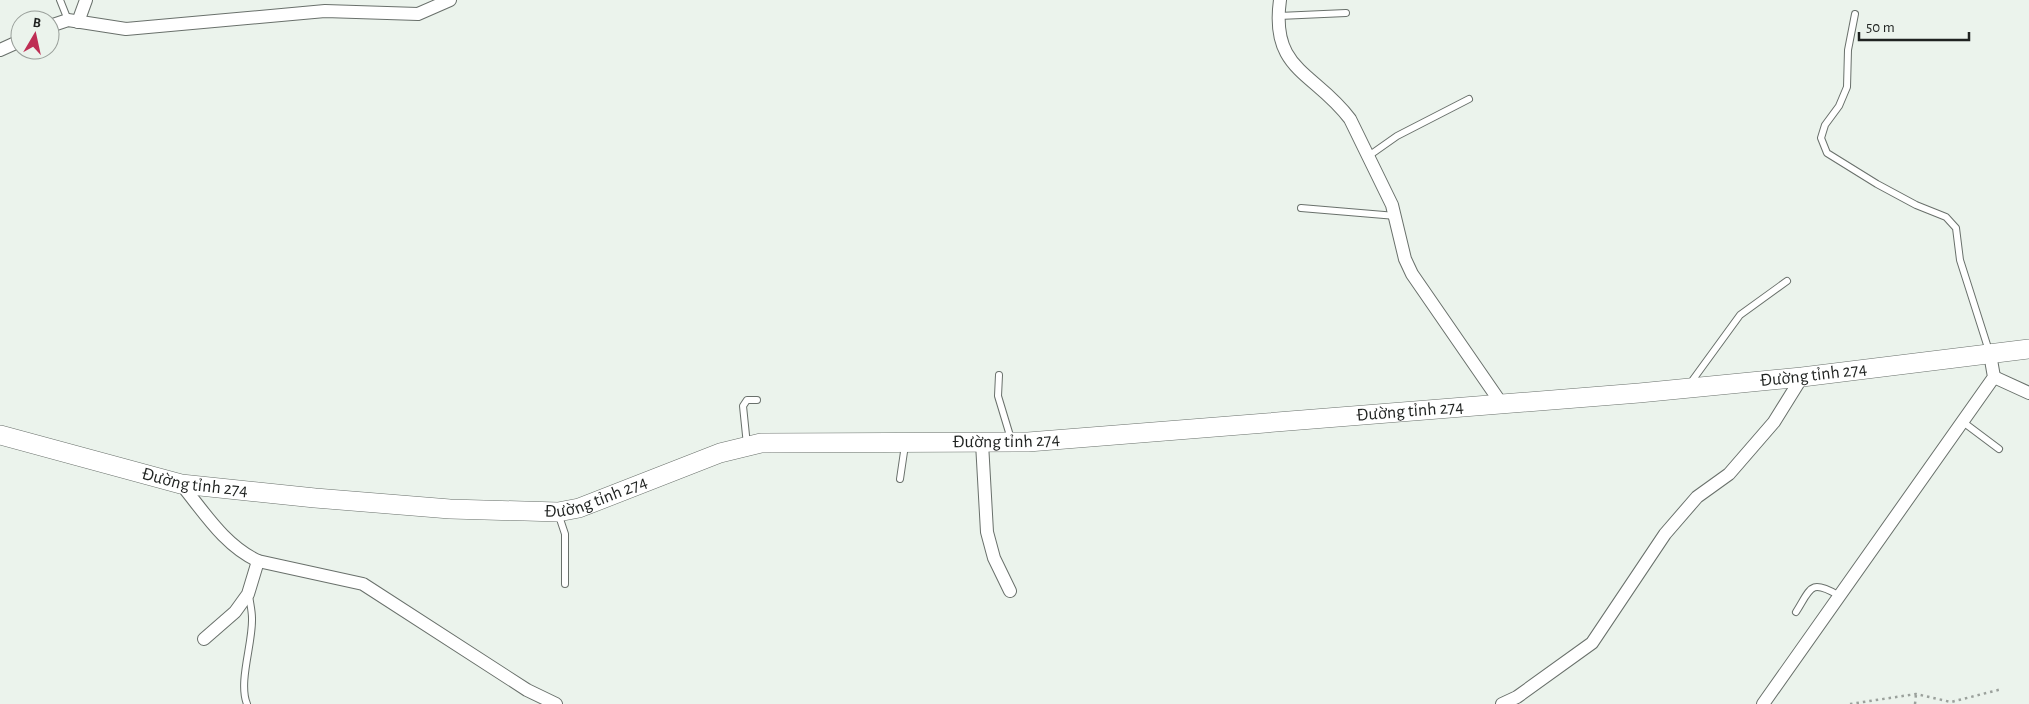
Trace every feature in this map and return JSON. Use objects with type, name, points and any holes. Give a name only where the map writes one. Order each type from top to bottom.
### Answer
[{"type":"main road","name":"Đường tỉnh 274","points":[[0,435],[181,484],[315,498],[450,509],[558,512],[579,508],[720,453],[760,443],[1012,443],[1687,388],[1802,377],[1935,359],[2029,349]]},
{"type":"street","points":[[73,21],[86,0]]},
{"type":"street","points":[[1280,0],[1278,16],[1279,35],[1283,50],[1294,65],[1342,108],[1370,155],[1396,216],[1406,259],[1412,274],[1501,403]]},
{"type":"street","points":[[60,24],[73,21],[126,29],[325,11],[418,14],[447,1]]},
{"type":"street","points":[[1763,704],[1838,595],[1994,377],[1990,354]]},
{"type":"street","points":[[1502,704],[1517,697],[1592,644],[1664,534],[1697,497],[1729,474],[1774,422],[1802,377]]},
{"type":"street","points":[[1994,377],[2029,393]]},
{"type":"street","points":[[982,443],[987,532],[994,558],[1010,591]]},
{"type":"street","points":[[181,484],[230,545],[258,561],[363,584],[527,690],[556,704]]},
{"type":"street","points":[[204,640],[235,612],[248,594],[258,561]]},
{"type":"lane","points":[[60,0],[73,21]]},
{"type":"lane","points":[[1278,16],[1346,13]]},
{"type":"lane","points":[[1855,14],[1848,50],[1847,87],[1839,106],[1825,125],[1821,138],[1827,153],[1885,188],[1946,217],[1956,228],[1960,260],[1990,354]]},
{"type":"lane","points":[[1370,155],[1397,136],[1469,99]]},
{"type":"lane","points":[[1301,208],[1396,216]]},
{"type":"lane","points":[[1687,388],[1740,316],[1787,282]]},
{"type":"lane","points":[[999,375],[998,396],[1012,443]]},
{"type":"lane","points":[[747,446],[743,406],[747,400],[757,400]]},
{"type":"lane","points":[[1963,422],[1999,449]]},
{"type":"lane","points":[[900,479],[905,444]]},
{"type":"lane","points":[[558,512],[565,534],[565,584]]},
{"type":"lane","points":[[1796,612],[1816,586],[1822,585],[1838,595]]},
{"type":"lane","points":[[248,594],[252,619],[246,675],[248,704]]},
{"type":"path","points":[[1850,704],[1916,694],[1952,702],[2002,689]]},
{"type":"path","points":[[1915,704],[1916,694]]}]
